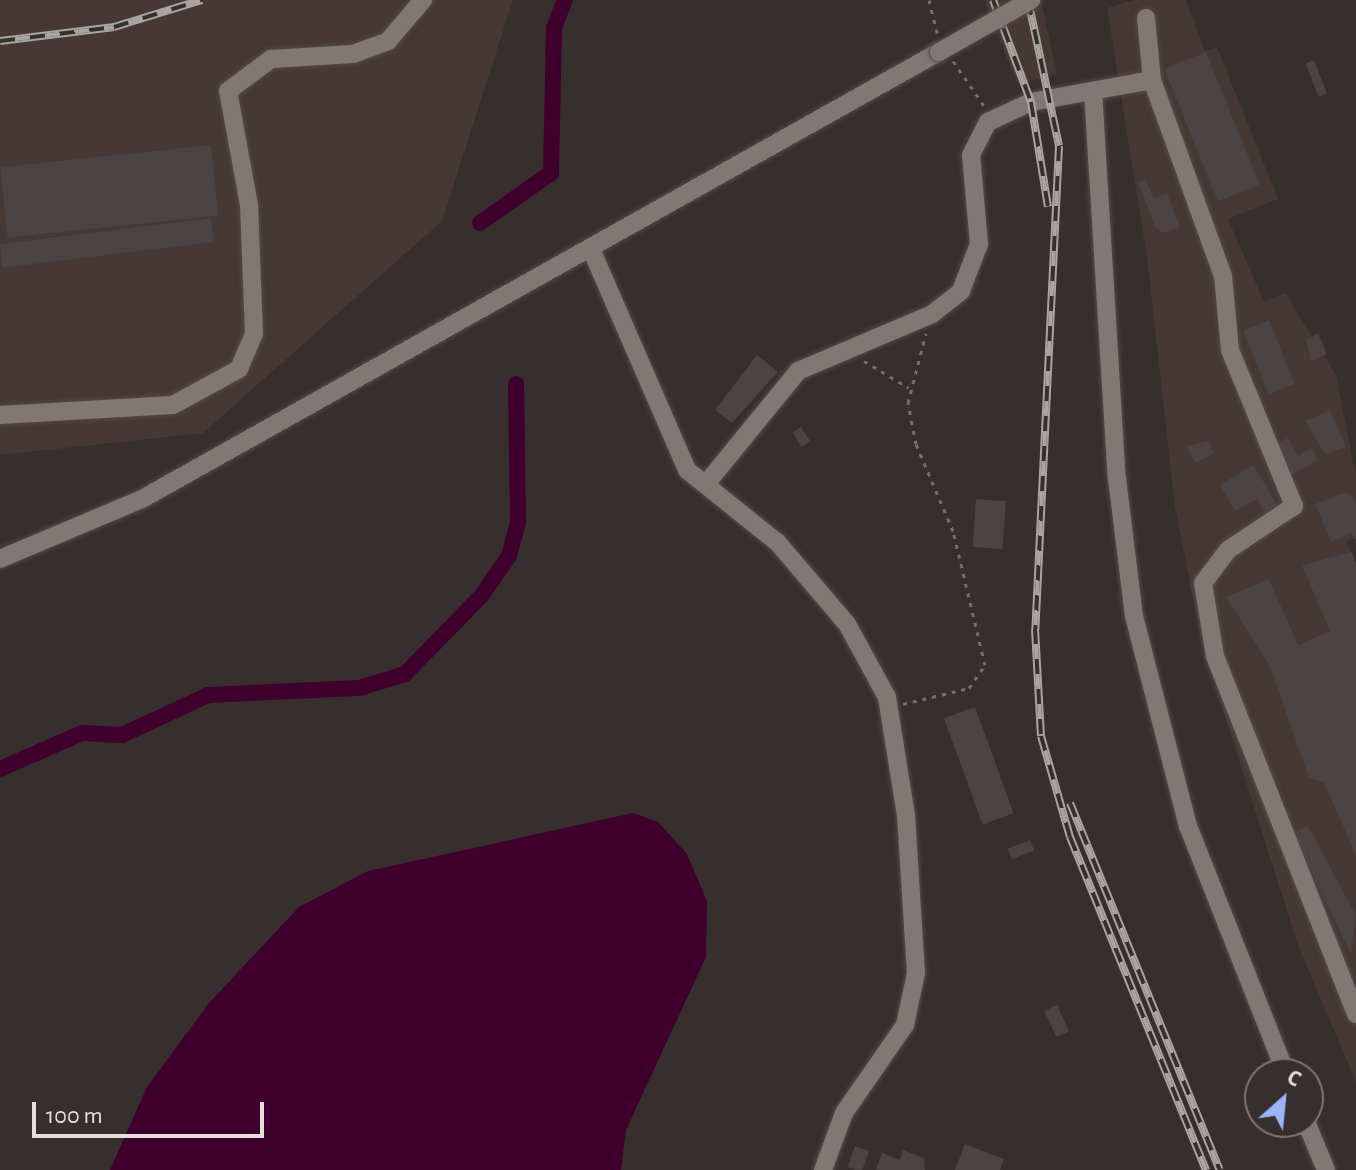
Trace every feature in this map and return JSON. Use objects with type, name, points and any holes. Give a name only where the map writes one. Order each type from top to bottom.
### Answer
[{"type":"street","points":[[0,415],[173,405],[239,369],[254,334],[249,220],[228,91],[271,59],[353,54],[388,41],[423,0]]},
{"type":"street","points":[[0,559],[142,499],[1031,0]]},
{"type":"street","points":[[1146,18],[1152,80],[1223,276],[1230,350],[1294,506],[1228,550],[1203,583],[1215,656],[1356,1014]]},
{"type":"street","points":[[706,484],[798,371],[932,314],[961,291],[977,258],[971,163],[982,129],[1017,105],[1152,80]]},
{"type":"street","points":[[1093,91],[1117,478],[1148,686],[1188,826],[1280,1058]]},
{"type":"street","points":[[591,249],[667,438],[706,484],[778,543],[847,624],[889,706],[916,973],[905,1025],[844,1113],[823,1170]]},
{"type":"street","points":[[1313,1138],[1326,1170]]},
{"type":"path","points":[[929,0],[943,50],[987,111]]},
{"type":"path","points":[[889,706],[969,688],[985,665],[953,531],[916,444],[911,389],[932,314]]},
{"type":"path","points":[[844,349],[911,389]]},
{"type":"shaded area","points":[[0,0],[513,0],[442,221],[203,433],[0,455]]},
{"type":"shaded area","points":[[984,0],[1041,0],[1057,74],[1017,84]]},
{"type":"shaded area","points":[[1134,0],[1186,0],[1205,51],[1217,47],[1278,199],[1228,219],[1264,302],[1285,293],[1336,375],[1356,476],[1356,538],[1346,542],[1356,563],[1356,1082],[1298,945],[1204,651],[1175,507],[1147,258],[1107,8]]},
{"type":"shaded area","points":[[633,813],[658,822],[687,854],[707,901],[706,957],[626,1130],[621,1170],[110,1170],[147,1087],[209,1003],[299,907],[368,871]]},
{"type":"building","points":[[1206,52],[1260,185],[1218,201],[1164,69]]},
{"type":"building","points":[[1314,60],[1327,94],[1318,97],[1306,63]]},
{"type":"building","points":[[211,145],[218,216],[8,238],[0,167]]},
{"type":"building","points":[[1146,180],[1154,199],[1167,193],[1180,227],[1164,233],[1156,228],[1138,183]]},
{"type":"building","points":[[211,218],[214,242],[3,268],[0,244]]},
{"type":"building","points":[[1269,320],[1295,384],[1269,394],[1243,330]]},
{"type":"building","points":[[1318,334],[1327,354],[1311,361],[1306,339]]},
{"type":"building","points":[[757,355],[778,372],[732,423],[715,410]]},
{"type":"building","points":[[1330,410],[1346,447],[1326,455],[1305,421]]},
{"type":"building","points":[[801,427],[810,441],[802,447],[793,432]]},
{"type":"building","points":[[1288,438],[1298,456],[1311,448],[1318,460],[1292,475],[1275,445]]},
{"type":"building","points":[[1208,441],[1214,454],[1195,463],[1187,446]]},
{"type":"building","points":[[1253,465],[1280,509],[1267,517],[1257,499],[1235,511],[1220,485]]},
{"type":"building","points":[[1346,492],[1356,501],[1356,540],[1352,533],[1331,542],[1315,504]]},
{"type":"building","points":[[976,499],[1006,501],[1003,549],[973,547]]},
{"type":"building","points":[[1352,552],[1356,563],[1356,856],[1324,782],[1309,778],[1270,666],[1226,597],[1269,579],[1298,645],[1330,631],[1302,565]]},
{"type":"building","points":[[975,707],[1014,813],[983,824],[944,718]]},
{"type":"building","points":[[1308,826],[1356,915],[1351,955],[1293,833]]},
{"type":"building","points":[[1030,840],[1034,850],[1012,859],[1008,849]]},
{"type":"building","points":[[1057,1005],[1069,1031],[1057,1037],[1044,1011]]},
{"type":"building","points":[[965,1144],[1004,1159],[1000,1170],[955,1170]]},
{"type":"building","points":[[855,1146],[869,1151],[862,1170],[847,1167]]},
{"type":"building","points":[[903,1150],[924,1158],[925,1170],[876,1170],[882,1153],[900,1160]]},
{"type":"waterway","points":[[480,223],[551,173],[554,28],[565,0]]},
{"type":"waterway","points":[[0,769],[82,733],[122,735],[208,695],[359,688],[405,674],[482,595],[509,556],[518,523],[516,384]]},
{"type":"railway","points":[[0,41],[114,27],[202,0]]},
{"type":"railway","points":[[993,0],[1031,102],[1048,207]]},
{"type":"railway","points":[[1028,0],[1059,146],[1035,629],[1041,736],[1070,837],[1206,1170]]},
{"type":"railway","points":[[1070,803],[1220,1170]]}]
